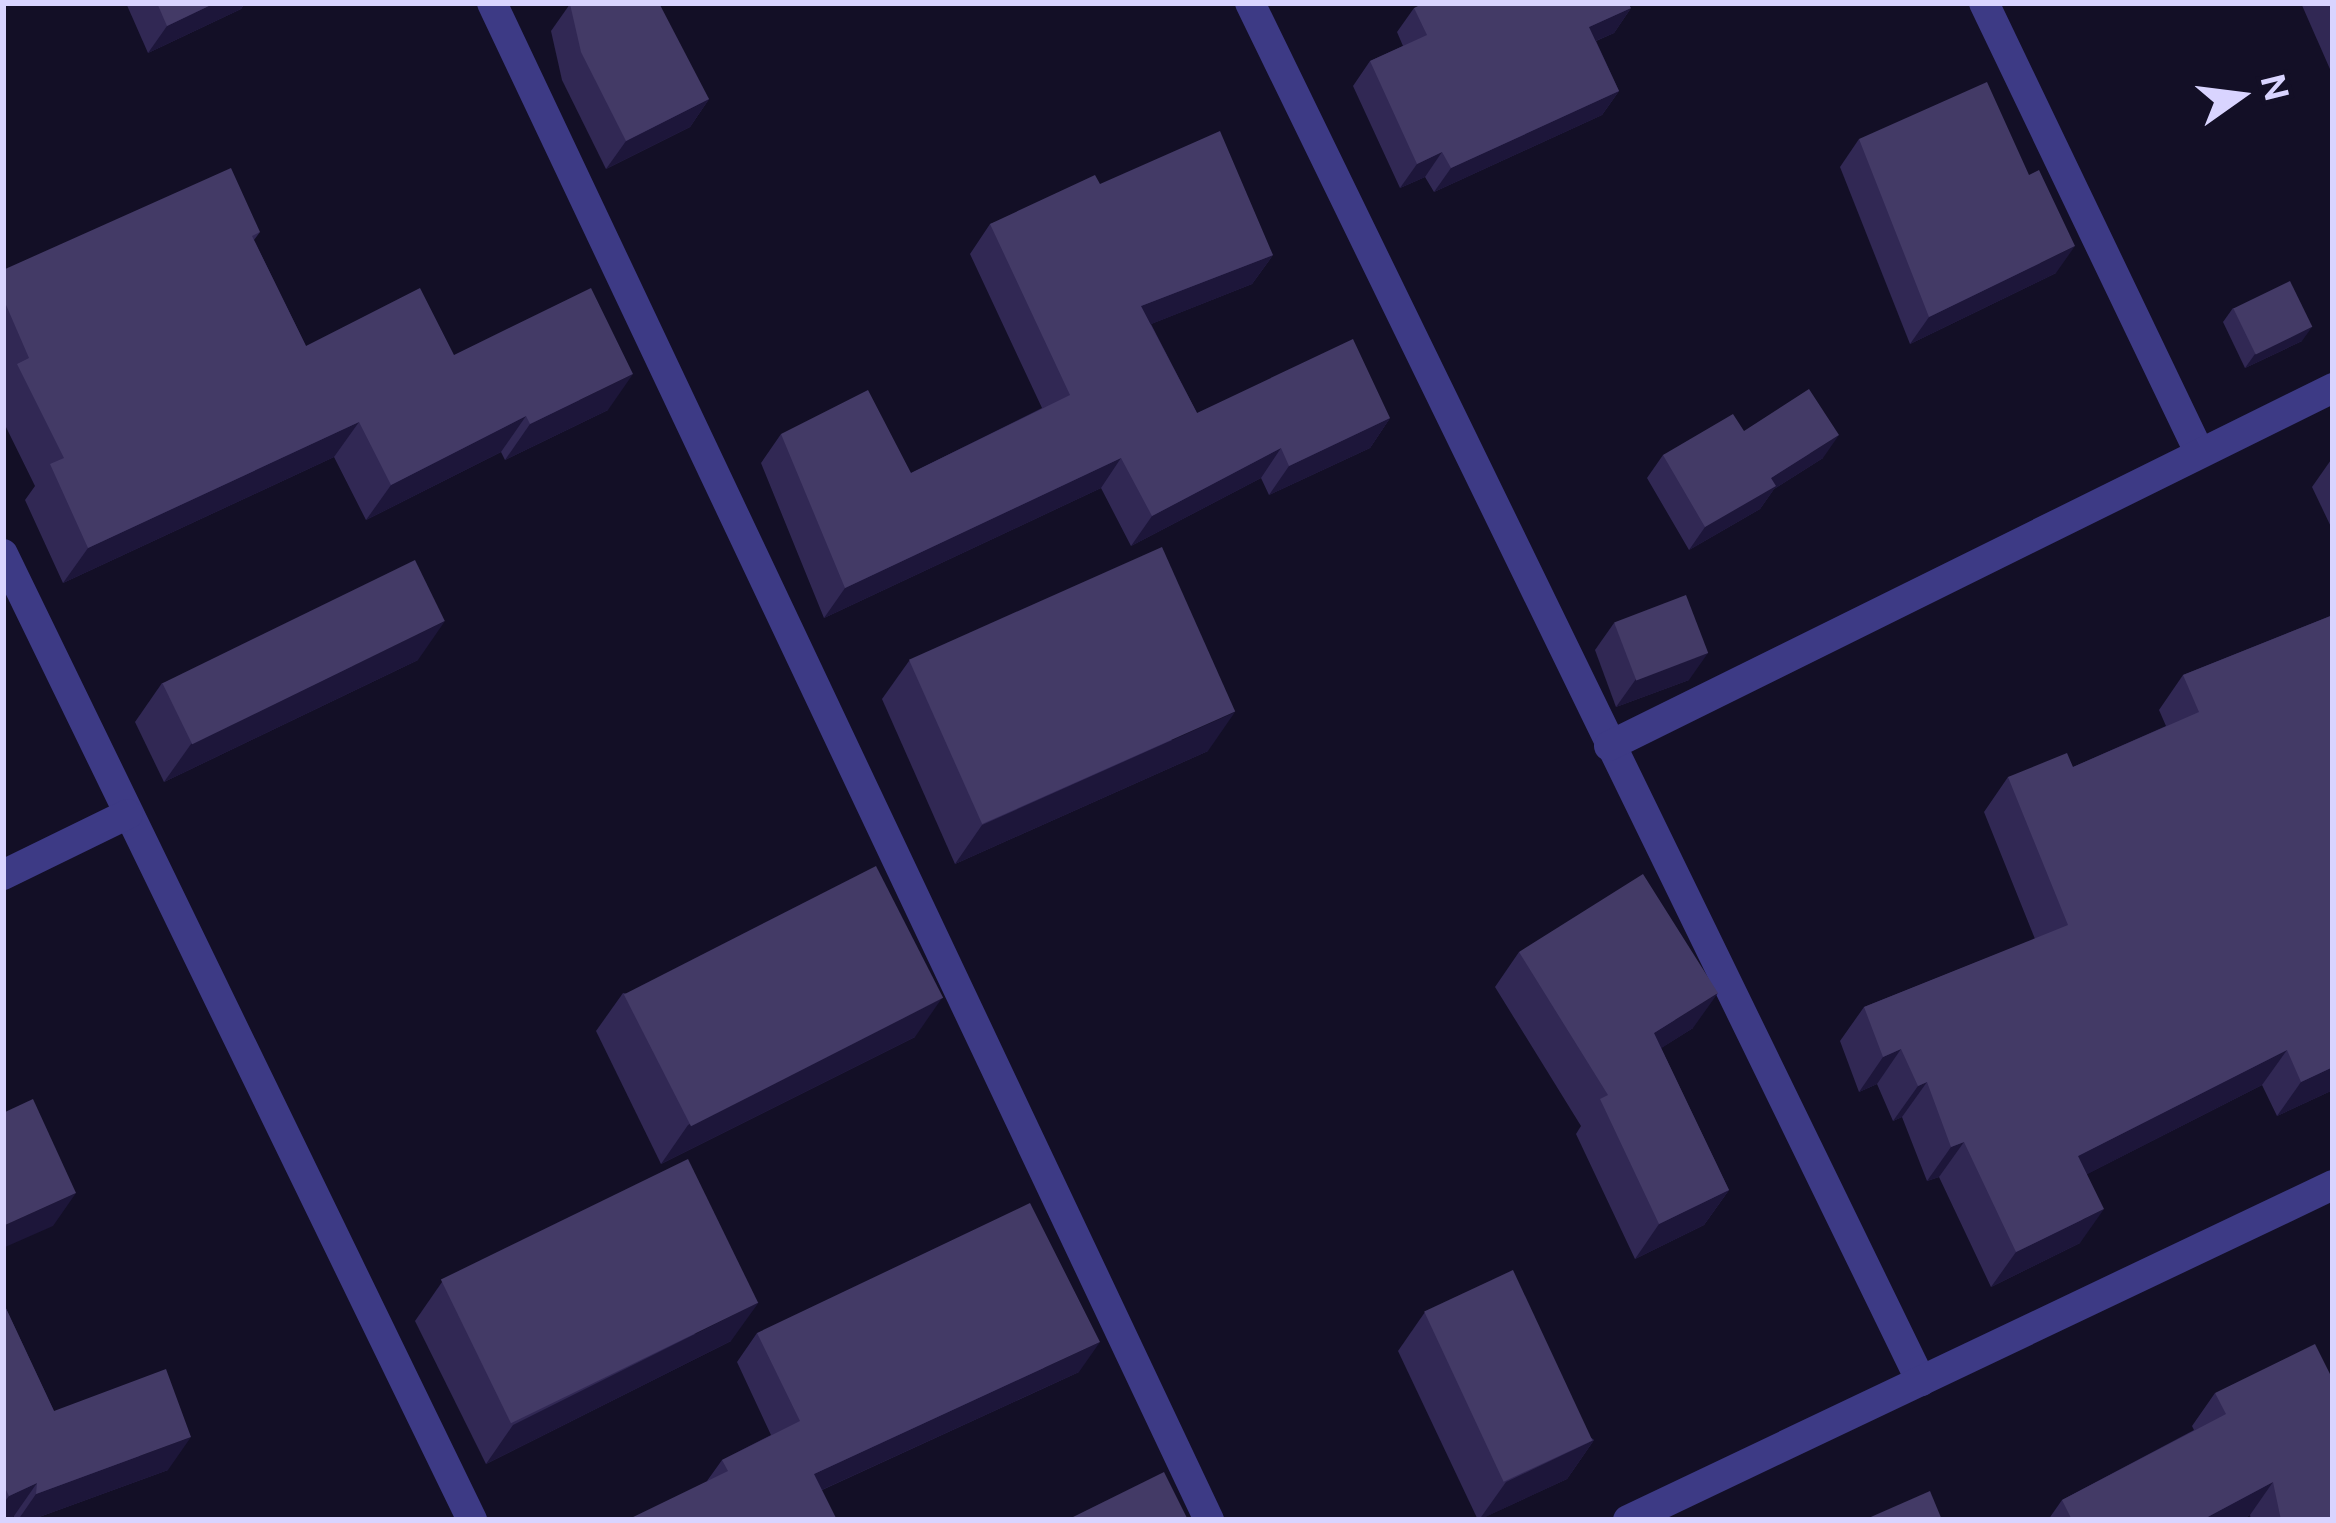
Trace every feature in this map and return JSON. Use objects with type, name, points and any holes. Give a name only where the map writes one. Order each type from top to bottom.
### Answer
[{"type":"street","points":[[492,3],[1209,1520]]},
{"type":"street","points":[[1250,3],[1921,1381]]},
{"type":"street","points":[[1984,3],[2200,454]]},
{"type":"street","points":[[1609,746],[2333,388]]},
{"type":"street","points":[[3,554],[472,1520]]},
{"type":"street","points":[[3,875],[128,814]]},
{"type":"street","points":[[1628,1520],[2333,1185]]},
{"type":"building","points":[[157,3],[215,3],[167,26]]},
{"type":"building","points":[[573,3],[659,3],[709,99],[626,141],[581,52]]},
{"type":"building","points":[[1424,3],[1628,3],[1631,8],[1589,27],[1619,91],[1451,168],[1442,152],[1417,164],[1370,61],[1427,35],[1414,8]]},
{"type":"building","points":[[1987,82],[2029,175],[2039,170],[2075,246],[1929,317],[1859,139]]},
{"type":"building","points":[[1220,131],[1273,255],[1141,306],[1197,413],[1353,339],[1390,418],[1289,466],[1281,448],[1152,516],[1121,458],[845,588],[781,434],[868,390],[911,473],[1070,395],[990,224],[1095,175],[1100,184]]},
{"type":"building","points":[[231,168],[260,232],[252,236],[306,346],[420,288],[454,355],[591,288],[633,374],[530,424],[526,416],[391,485],[359,422],[88,548],[50,464],[64,458],[17,364],[29,358],[3,298],[3,270]]},
{"type":"building","points":[[2290,281],[2312,327],[2256,354],[2233,309]]},
{"type":"building","points":[[1809,389],[1839,435],[1771,478],[1776,486],[1705,527],[1663,455],[1733,414],[1744,431]]},
{"type":"building","points":[[1162,547],[1235,711],[982,824],[909,660]]},
{"type":"building","points":[[415,560],[445,621],[192,744],[162,683]]},
{"type":"building","points":[[1686,595],[1708,653],[1636,680],[1614,623]]},
{"type":"building","points":[[2333,615],[2333,1067],[2301,1082],[2287,1050],[2078,1156],[2104,1209],[2016,1252],[1964,1142],[1951,1147],[1927,1082],[1918,1086],[1901,1049],[1883,1057],[1864,1007],[2068,925],[2008,777],[2067,753],[2073,767],[2199,712],[2183,675]]},
{"type":"building","points":[[876,866],[943,998],[691,1126],[624,994]]},
{"type":"building","points":[[1643,874],[1718,993],[1654,1033],[1729,1190],[1659,1224],[1600,1099],[1608,1095],[1519,952]]},
{"type":"building","points":[[33,1099],[76,1193],[3,1226],[3,1113]]},
{"type":"building","points":[[688,1159],[758,1303],[511,1423],[441,1280]]},
{"type":"building","points":[[1030,1203],[1100,1342],[814,1474],[837,1520],[627,1520],[728,1471],[722,1460],[800,1421],[757,1333]]},
{"type":"building","points":[[1513,1270],[1592,1440],[1504,1482],[1424,1311]]},
{"type":"building","points":[[3,1302],[54,1411],[166,1369],[191,1437],[36,1494],[37,1483],[9,1496],[3,1484]]},
{"type":"building","points":[[2315,1344],[2333,1380],[2333,1520],[2281,1520],[2273,1482],[2202,1520],[2072,1520],[2062,1500],[2226,1414],[2215,1393]]},
{"type":"building","points":[[1164,1472],[1188,1520],[1067,1520]]},
{"type":"building","points":[[1930,1491],[1942,1520],[1864,1520]]}]
